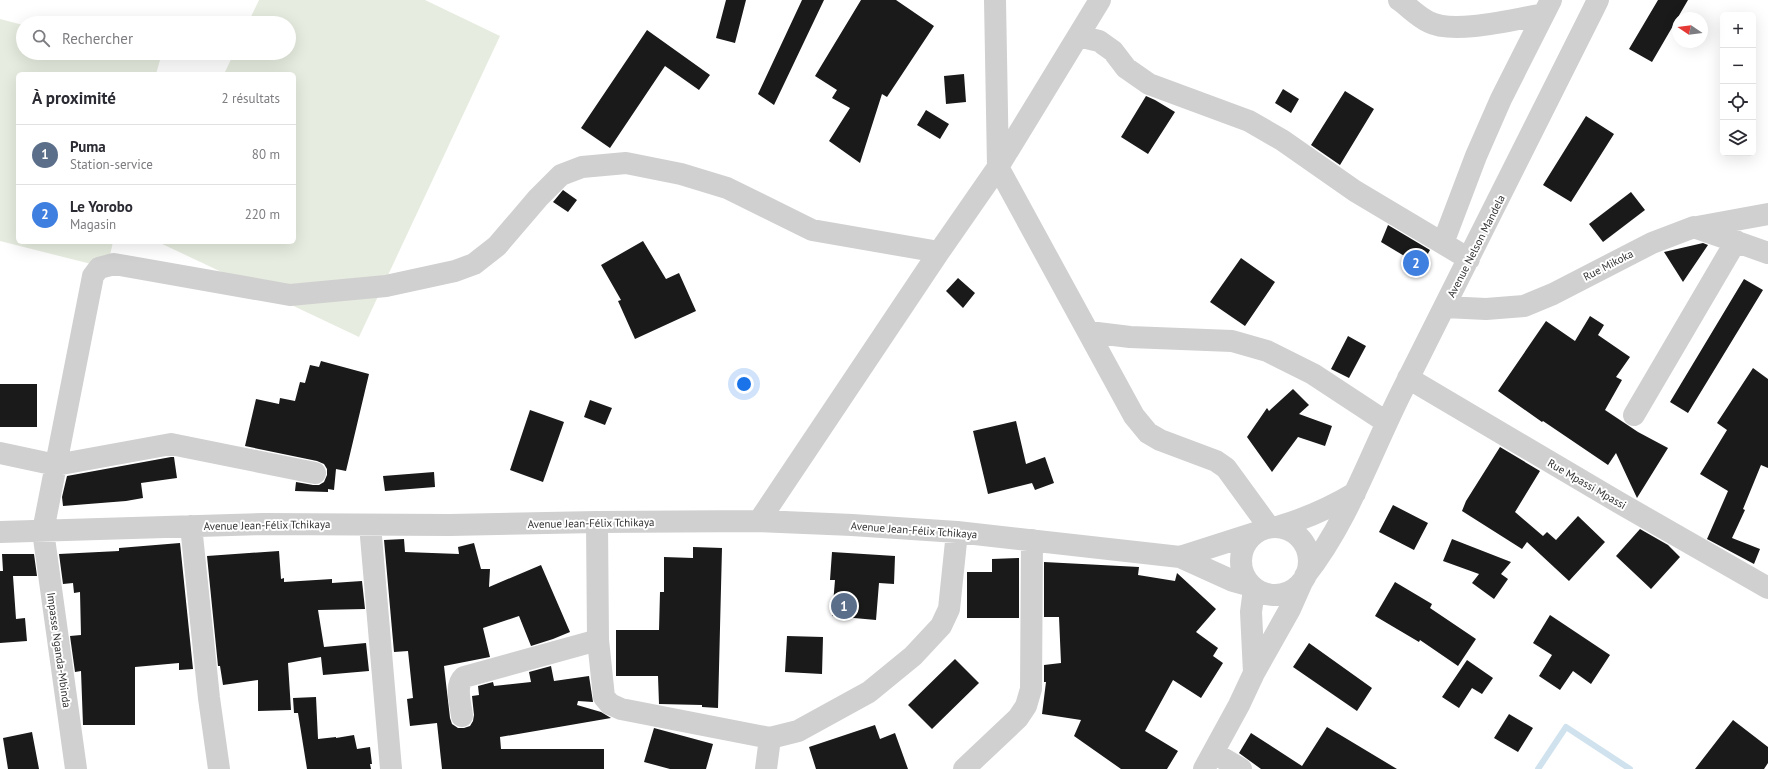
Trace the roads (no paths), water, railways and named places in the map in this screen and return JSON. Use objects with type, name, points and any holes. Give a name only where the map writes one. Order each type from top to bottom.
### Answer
[{"type":"street","points":[[995,0],[998,167],[1134,416],[1148,433],[1160,440],[1216,461],[1226,468],[1267,529]]},
{"type":"street","points":[[759,522],[939,252],[998,167],[1100,0]]},
{"type":"street","points":[[1399,0],[1428,22],[1444,28],[1477,25],[1548,7]]},
{"type":"street","name":"Avenue Nelson Mandela","points":[[1304,579],[1322,555],[1355,494],[1386,422],[1598,0]]},
{"type":"street","points":[[1443,243],[1482,142],[1501,99],[1548,7]]},
{"type":"street","points":[[1078,36],[1099,41],[1113,51],[1126,68],[1149,84],[1249,121],[1282,140],[1354,191],[1469,259]]},
{"type":"street","name":"Impasse Nganda-Mbinda","points":[[76,769],[43,531],[93,276],[99,268],[114,264],[290,295],[386,286],[455,271],[474,264],[497,246],[538,198],[561,175],[582,167],[626,163],[681,174],[727,188],[812,230],[939,252]]},
{"type":"street","name":"Rue Mikoka","points":[[1445,307],[1486,309],[1524,306],[1553,294],[1652,243],[1694,227],[1768,214]]},
{"type":"street","points":[[1694,227],[1768,253]]},
{"type":"street","points":[[1634,415],[1736,241]]},
{"type":"street","points":[[1089,332],[1130,337],[1232,341],[1268,351],[1313,374],[1386,422]]},
{"type":"street","name":"Rue Mpassi Mpassi","points":[[1408,378],[1618,502],[1766,580]]},
{"type":"street","points":[[0,453],[56,465],[171,444],[315,473]]},
{"type":"street","name":"Avenue Jean-Félix Tchikaya","points":[[1180,557],[1267,529],[1311,517],[1355,494]]},
{"type":"street","points":[[597,522],[598,640],[604,697],[610,704],[621,709],[770,738],[798,731],[869,692],[913,656],[941,626],[949,609],[957,532]]},
{"type":"street","name":"Avenue Jean-Félix Tchikaya","points":[[0,532],[191,526],[597,522],[759,522],[852,525],[957,532],[1180,557],[1252,588]]},
{"type":"street","points":[[370,525],[391,769]]},
{"type":"street","points":[[191,526],[209,698],[220,769]]},
{"type":"street","points":[[1241,769],[1209,761],[1254,673],[1290,609],[1304,579],[1309,565],[1308,554],[1304,544],[1297,535],[1288,529],[1267,529],[1246,542],[1241,552],[1240,565],[1244,576],[1252,588],[1263,594],[1274,596],[1294,590],[1304,579]]},
{"type":"street","points":[[964,769],[1018,718],[1026,706],[1031,689],[1032,540]]},
{"type":"street","points":[[1252,588],[1251,612],[1254,673]]},
{"type":"street","points":[[462,716],[458,687],[460,681],[464,677],[598,640]]},
{"type":"street","points":[[766,769],[770,738]]},
{"type":"waterway","points":[[1538,769],[1566,727],[1630,769]]},
{"type":"place","name":"Le Yorobo","points":[[1416,263]]},
{"type":"place","name":"Puma","points":[[844,606]]}]
